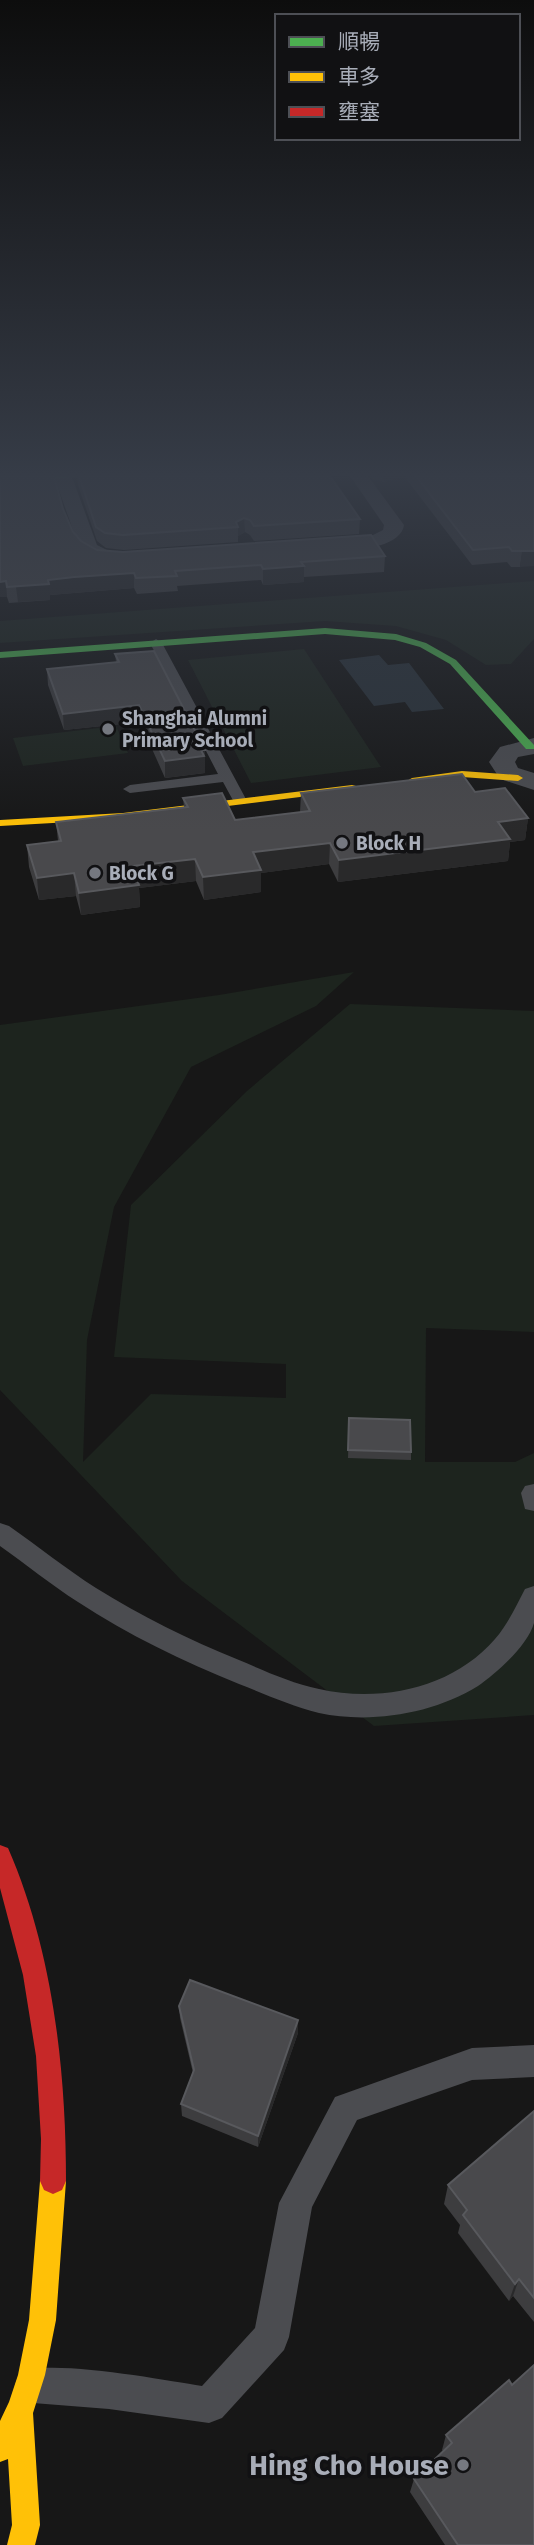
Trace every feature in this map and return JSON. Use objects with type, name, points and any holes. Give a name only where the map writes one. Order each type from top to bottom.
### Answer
[{"type":"street","points":[[0,655],[326,631],[370,633],[410,640],[436,650],[453,662],[532,746],[509,752],[518,774],[462,775],[393,783]]},
{"type":"street","points":[[0,823],[123,816],[365,786]]},
{"type":"street","points":[[0,1855],[27,1931],[40,1984],[53,2086],[51,2230],[42,2309],[23,2399],[0,2448]]},
{"type":"street","points":[[21,2545],[26,2525],[23,2399]]},
{"type":"lane","points":[[156,643],[240,801]]},
{"type":"lane","points":[[130,789],[225,777]]},
{"type":"lane","points":[[0,1533],[85,1594],[169,1642],[264,1682],[328,1702],[387,1704],[438,1693],[462,1683],[500,1654],[515,1635],[534,1596]]},
{"type":"lane","points":[[23,2399],[109,2391],[209,2405],[271,2337],[296,2203],[346,2108],[472,2064],[534,2061]]},
{"type":"shaded area","points":[[350,595],[534,595],[534,639],[511,664],[486,665],[446,640],[396,626],[325,621],[0,643],[0,621]]},
{"type":"shaded area","points":[[304,649],[381,767],[251,783],[188,660]]},
{"type":"shaded area","points":[[379,655],[388,665],[409,663],[444,709],[412,712],[405,702],[374,706],[339,660]]},
{"type":"shaded area","points":[[116,726],[128,753],[23,766],[13,738]]},
{"type":"shaded area","points":[[354,972],[316,1006],[191,1067],[114,1207],[87,1340],[83,1462],[151,1394],[286,1398],[286,1364],[114,1357],[131,1205],[247,1091],[350,1004],[534,1011],[534,1332],[426,1328],[425,1462],[515,1462],[534,1453],[534,1715],[374,1726],[182,1581],[0,1390],[0,1025],[219,995]]},
{"type":"building","points":[[154,651],[205,750],[201,750],[204,756],[165,761],[139,705],[63,714],[47,669],[119,662],[115,654]]},
{"type":"building","points":[[462,774],[475,792],[505,788],[528,818],[498,822],[510,839],[339,860],[330,843],[253,852],[261,870],[203,877],[195,859],[132,866],[139,885],[79,893],[74,873],[37,878],[27,845],[61,841],[56,822],[188,807],[183,798],[222,793],[235,820],[310,811],[301,793]]},
{"type":"building","points":[[349,1418],[410,1420],[411,1452],[348,1450]]},
{"type":"building","points":[[190,1980],[298,2020],[258,2136],[181,2104],[194,2070],[179,2006]]},
{"type":"building","points":[[534,2111],[534,2298],[519,2279],[515,2284],[463,2215],[467,2210],[448,2185]]},
{"type":"building","name":"Hing Cho House","points":[[534,2365],[534,2545],[458,2545],[414,2479],[452,2443],[446,2435],[509,2380],[512,2385]]},
{"type":"traffic: fast","points":[[0,655],[325,631],[396,637],[423,645],[453,662],[530,747]]},
{"type":"traffic: slow","points":[[412,781],[462,774],[518,778]]},
{"type":"traffic: slow","points":[[0,823],[123,816],[352,788]]},
{"type":"traffic: slow","points":[[0,2448],[24,2400],[38,2348],[46,2292],[53,2181]]},
{"type":"traffic: slow","points":[[19,2413],[26,2525],[21,2545]]},
{"type":"traffic: jam","points":[[0,1855],[25,1934],[42,2015],[52,2098],[53,2181]]},
{"type":"place","name":"Shanghai Alumni Primary School","points":[[108,729]]},
{"type":"place","name":"Block H","points":[[342,843]]},
{"type":"place","name":"Block G","points":[[95,873]]},
{"type":"place","name":"Hing Cho House","points":[[463,2465]]}]
